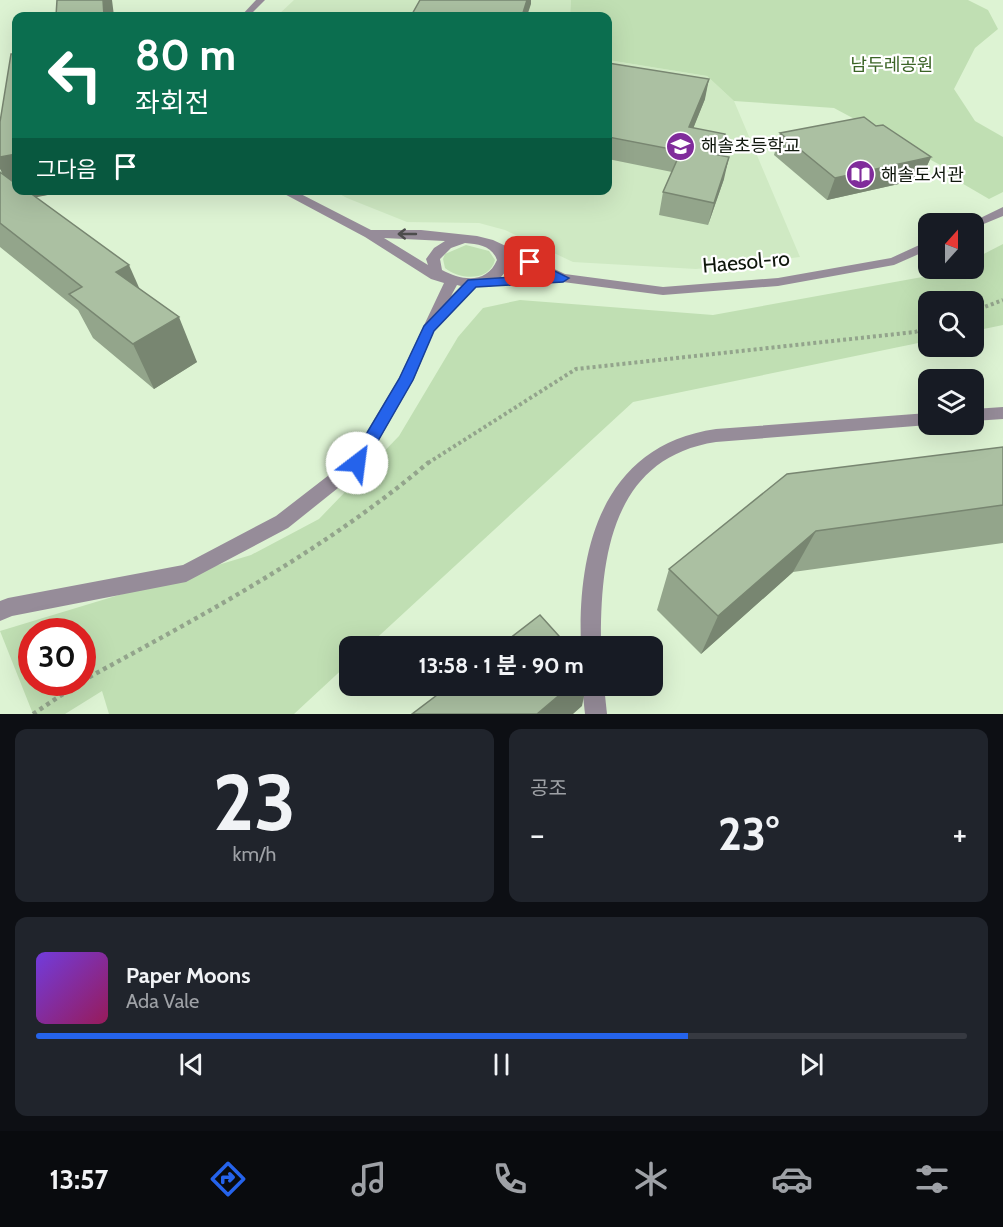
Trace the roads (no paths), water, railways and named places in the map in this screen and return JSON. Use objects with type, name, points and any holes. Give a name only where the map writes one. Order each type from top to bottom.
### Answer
[{"type":"street","points":[[249,12],[261,0]]},
{"type":"street","points":[[293,195],[369,234],[436,276],[452,281],[563,278]]},
{"type":"street","points":[[984,220],[1003,211]]},
{"type":"street","points":[[369,234],[421,234],[488,242],[563,278]]},
{"type":"street","points":[[452,281],[436,272],[433,259],[444,246],[465,240]]},
{"type":"street","points":[[428,329],[477,282],[496,275],[503,268],[502,253],[496,247]]},
{"type":"street","name":"Haesol-ro","points":[[563,278],[663,291],[778,282],[894,261],[918,250]]},
{"type":"street","points":[[0,612],[8,607],[186,573],[282,522],[357,463],[406,380],[452,281]]},
{"type":"street","points":[[984,414],[1003,413]]},
{"type":"street","points":[[591,636],[592,586],[608,516],[626,484],[656,455],[697,439],[918,420]]},
{"type":"street","points":[[594,696],[596,714]]},
{"type":"place","name":"해솔초등학교","points":[[680,146]]},
{"type":"place","name":"해솔도서관","points":[[860,175]]},
{"type":"park label","name":"남두레공원","points":[[892,65]]}]
